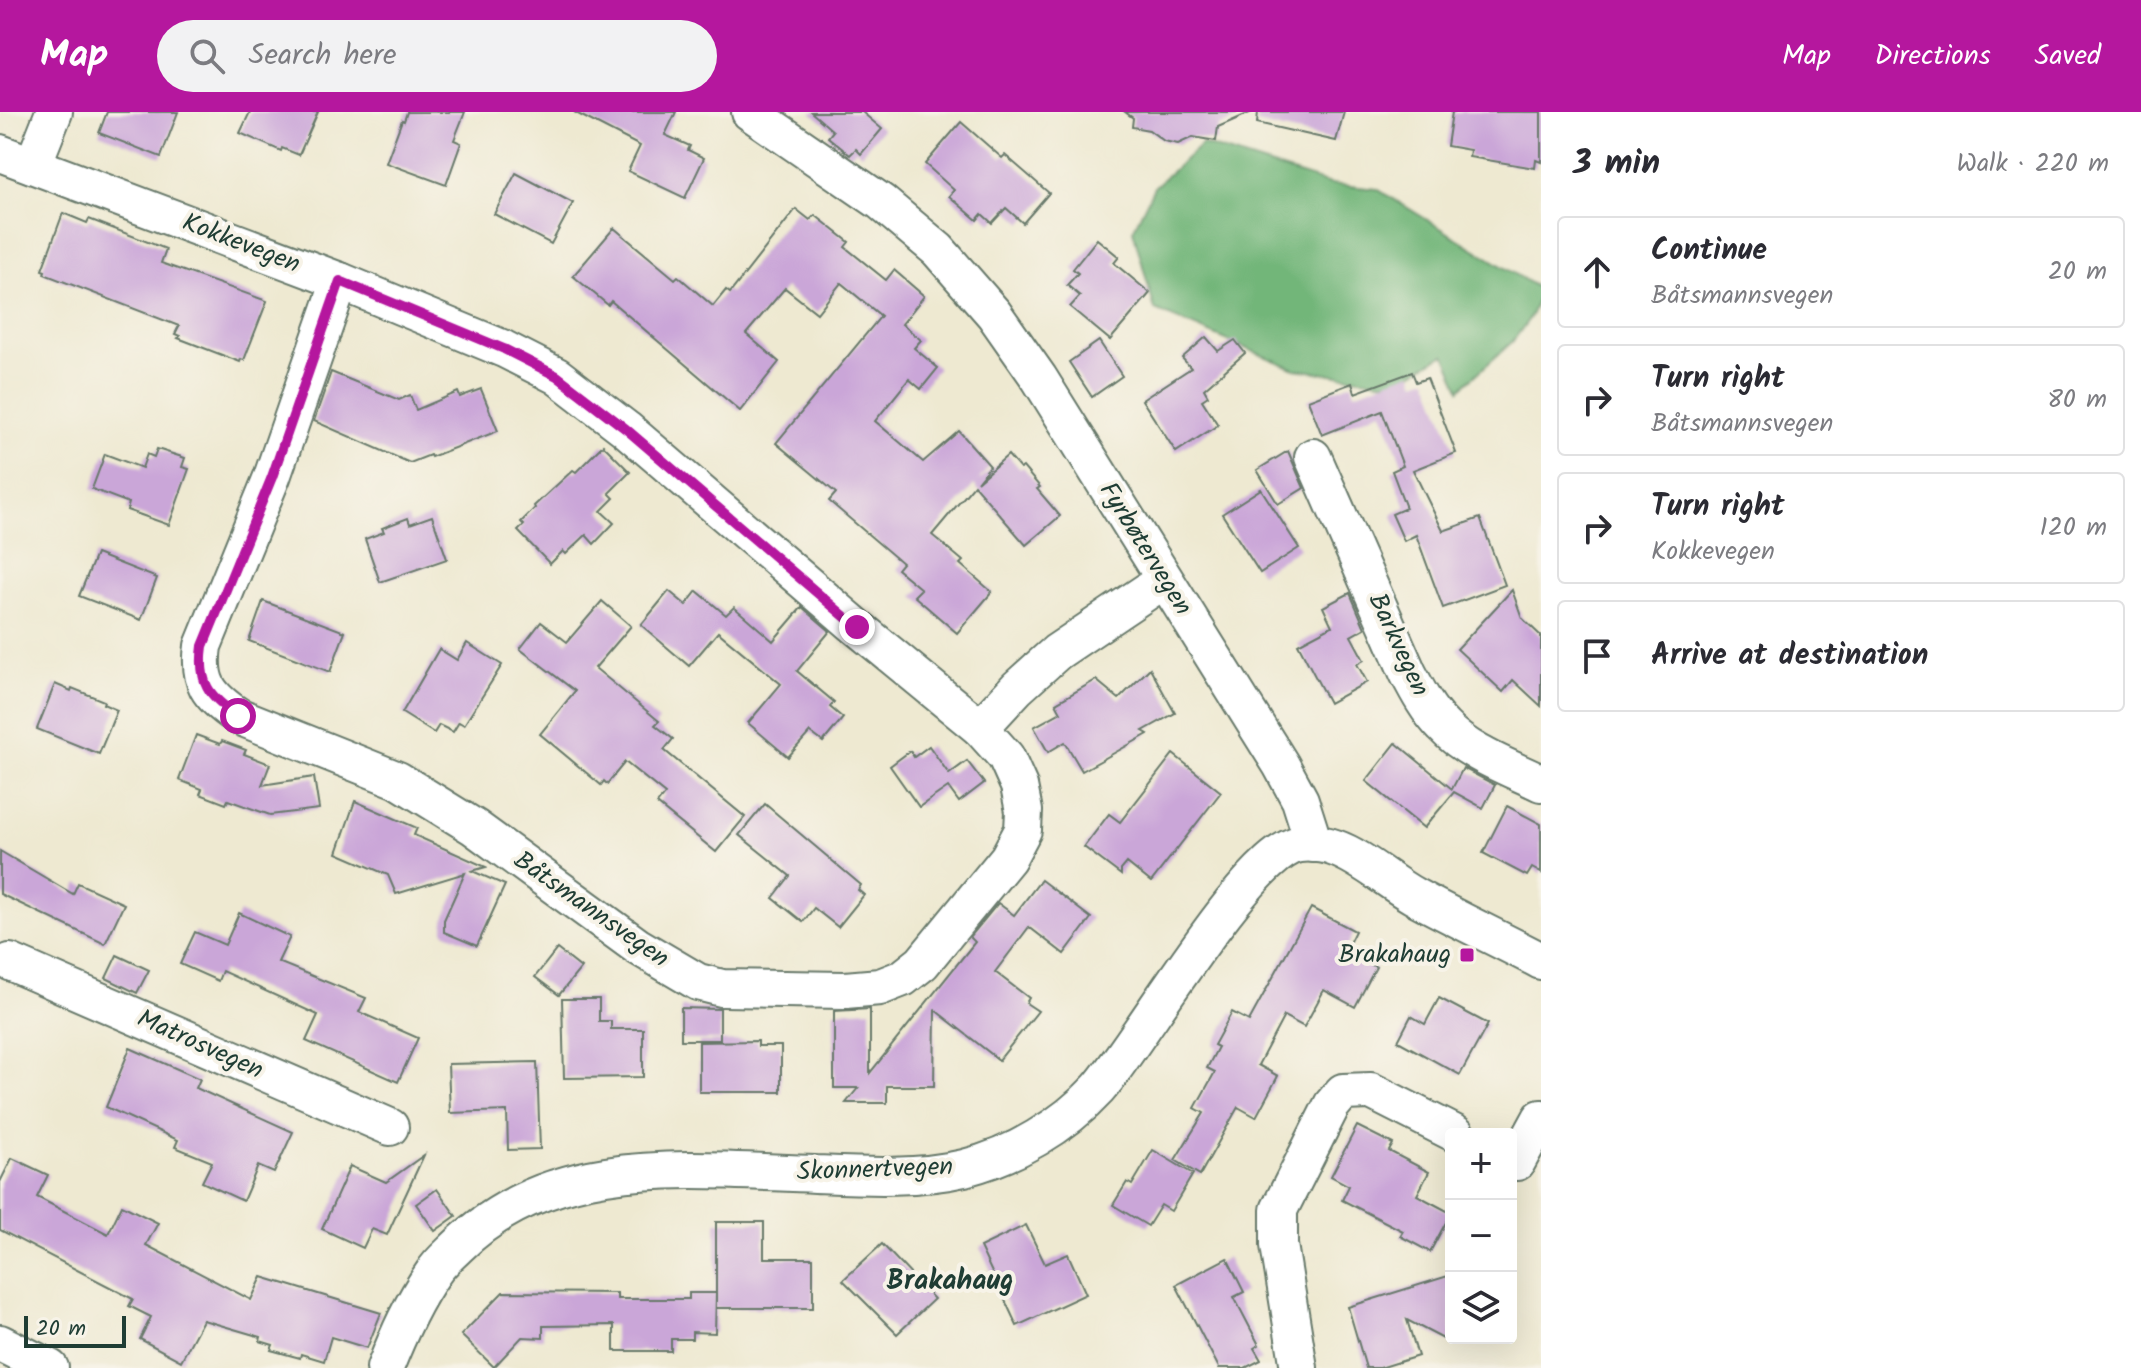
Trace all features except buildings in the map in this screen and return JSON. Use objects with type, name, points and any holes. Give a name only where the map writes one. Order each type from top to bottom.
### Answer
[{"type":"street","points":[[33,165],[54,112]]},
{"type":"street","name":"Fyrbøtervegen","points":[[750,112],[881,202],[938,250],[994,314],[1039,378],[1281,765],[1300,800],[1314,844]]},
{"type":"street","name":"Kokkevegen","points":[[0,153],[340,281],[504,349],[557,376],[626,429],[980,728]]},
{"type":"street","name":"Båtsmannsvegen","points":[[340,281],[272,477],[203,646],[200,667],[205,685],[219,703],[238,716],[398,780],[474,827],[660,961],[698,982],[722,988],[845,990],[880,987],[903,978],[922,963],[1008,858],[1023,830],[1024,811],[1019,786],[1006,757],[980,728]]},
{"type":"street","name":"Barkvegen","points":[[1313,457],[1425,705],[1443,727],[1468,747],[1541,783]]},
{"type":"street","points":[[980,728],[1017,688],[1057,652],[1164,580]]},
{"type":"street","points":[[1314,844],[1336,848],[1416,897],[1541,961]]},
{"type":"street","name":"Skonnertvegen","points":[[385,1368],[405,1318],[434,1270],[475,1229],[522,1199],[576,1180],[665,1170],[856,1176],[927,1173],[965,1168],[1034,1139],[1065,1119],[1096,1091],[1126,1056],[1205,938],[1258,872],[1295,845],[1314,844]]},
{"type":"street","name":"Matrosvegen","points":[[3,966],[390,1127]]},
{"type":"street","points":[[1299,1368],[1279,1245],[1279,1210],[1332,1105],[1343,1092],[1371,1091],[1445,1128]]},
{"type":"street","points":[[1523,1167],[1541,1118]]},
{"type":"street","points":[[0,1343],[50,1368]]},
{"type":"green space","points":[[1202,144],[1330,184],[1377,189],[1541,290],[1531,316],[1513,341],[1460,389],[1445,354],[1395,383],[1295,369],[1155,310],[1133,230],[1154,187]]},
{"type":"place","name":"Brakahaug","points":[[1467,955]]},
{"type":"district","name":"Brakahaug","points":[[950,1281]]},
{"type":"route","points":[[238,716],[219,703],[205,685],[200,667],[203,646],[272,477],[340,281],[504,349],[557,376],[626,429],[857,627]]}]
